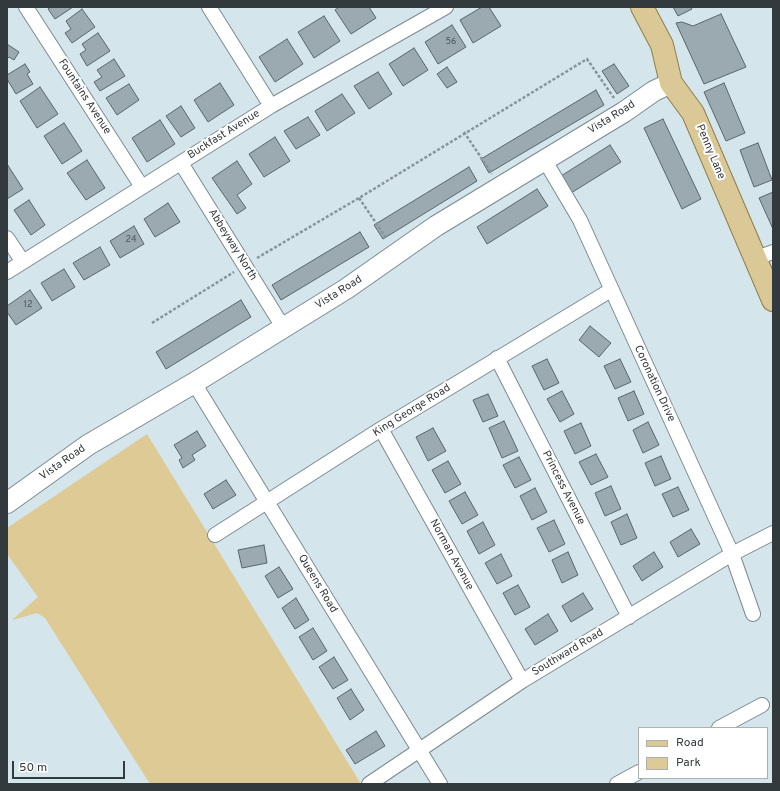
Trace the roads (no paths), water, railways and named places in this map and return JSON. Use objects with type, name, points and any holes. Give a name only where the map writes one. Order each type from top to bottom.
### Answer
[{"type":"main road","name":"Penny Lane","points":[[642,7],[662,45],[671,83],[693,113],[764,255],[773,300]]},
{"type":"main road","name":"Vista Road","points":[[8,499],[88,445],[194,383],[346,289],[436,226],[544,159],[624,112],[654,91],[671,83]]},
{"type":"street","name":"Fountains Avenue","points":[[26,7],[142,188]]},
{"type":"street","points":[[209,7],[271,106]]},
{"type":"street","name":"Buckfast Avenue","points":[[7,272],[271,106],[446,7]]},
{"type":"street","name":"Coronation Drive","points":[[544,159],[580,220],[732,554],[753,614]]},
{"type":"street","name":"Abbeyway North","points":[[181,163],[283,327]]},
{"type":"street","points":[[7,238],[23,262]]},
{"type":"street","name":"King George Road","points":[[215,535],[381,429],[611,290]]},
{"type":"street","name":"Princess Avenue","points":[[497,358],[629,617]]},
{"type":"street","name":"Queens Road","points":[[194,383],[440,784]]},
{"type":"street","name":"Norman Avenue","points":[[381,429],[522,681]]},
{"type":"street","name":"Southward Road","points":[[369,784],[419,752],[522,681],[732,554],[773,533]]},
{"type":"street","points":[[721,727],[762,705]]},
{"type":"street","points":[[617,784],[638,773]]}]
